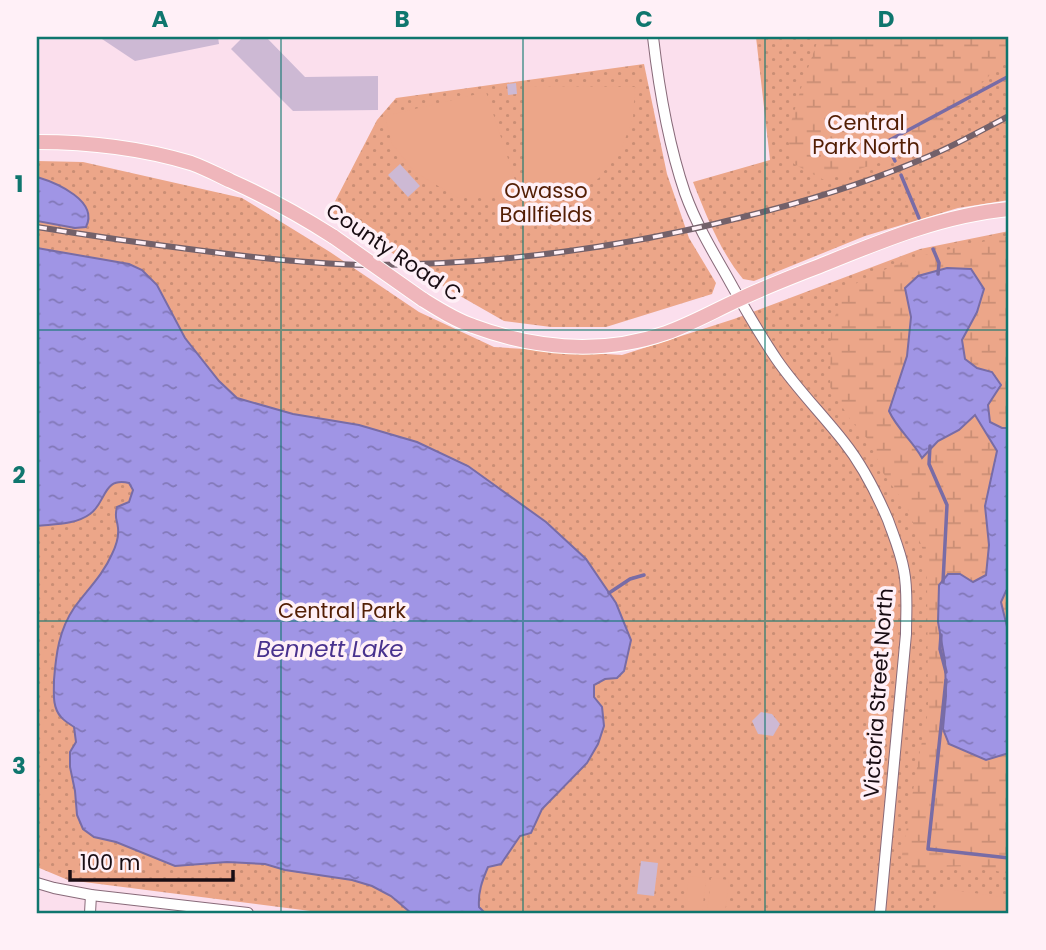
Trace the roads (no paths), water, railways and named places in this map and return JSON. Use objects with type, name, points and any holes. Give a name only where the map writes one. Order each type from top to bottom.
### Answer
[{"type":"main road","name":"County Road C","points":[[37,142],[120,147],[194,164],[268,197],[299,215],[448,315],[472,326],[522,341],[575,348],[653,337],[685,326],[740,299],[882,241],[979,212],[1009,209]]},
{"type":"street","name":"Victoria Street North","points":[[653,37],[662,103],[677,167],[700,228],[789,377],[859,461],[895,538],[905,572],[906,634],[880,913]]},
{"type":"street","points":[[37,883],[91,895],[248,913]]},
{"type":"street","points":[[90,913],[91,895]]},
{"type":"water","points":[[37,177],[65,189],[81,201],[87,209],[86,227],[75,228],[37,221]]},
{"type":"water","name":"Bennett Lake","points":[[37,248],[129,264],[142,270],[157,285],[185,338],[219,381],[237,398],[293,414],[359,425],[417,442],[468,466],[546,522],[586,559],[616,603],[631,640],[624,671],[617,678],[605,679],[594,685],[594,697],[602,707],[604,726],[598,744],[587,763],[542,809],[531,833],[520,836],[501,864],[488,867],[479,896],[479,907],[485,913],[411,913],[391,896],[372,886],[265,864],[227,862],[175,866],[116,842],[94,837],[83,829],[77,815],[70,767],[70,752],[76,742],[74,727],[61,717],[55,704],[56,661],[59,642],[69,616],[104,569],[115,548],[118,535],[117,507],[129,502],[133,490],[129,483],[114,484],[109,487],[95,509],[84,518],[37,526]]},
{"type":"water","points":[[947,268],[971,269],[984,289],[977,312],[962,340],[965,359],[977,368],[992,372],[1001,385],[988,405],[990,422],[1002,428],[1009,428],[1009,593],[1006,591],[1001,602],[1009,635],[1009,753],[986,760],[949,744],[943,729],[946,696],[945,661],[938,622],[939,585],[948,574],[960,574],[973,582],[986,575],[989,545],[985,506],[997,451],[975,415],[959,430],[938,441],[922,458],[889,411],[907,356],[911,317],[905,288],[918,276]]},
{"type":"waterway","points":[[895,161],[886,142],[1009,76]]},
{"type":"waterway","points":[[901,175],[919,218]]},
{"type":"waterway","points":[[933,249],[939,263],[938,274]]},
{"type":"waterway","points":[[930,446],[929,464],[947,505],[943,582]]},
{"type":"waterway","points":[[609,593],[630,579],[644,575]]},
{"type":"waterway","points":[[941,635],[940,649],[946,672]]},
{"type":"waterway","points":[[946,680],[928,849],[1009,858]]},
{"type":"railway","points":[[37,227],[224,254],[347,264],[462,262],[556,253],[697,228],[816,197],[911,164],[1009,116]]},
{"type":"park label","name":"Central Park North","points":[[866,134]]},
{"type":"park label","name":"Owasso Ballfields","points":[[546,202]]},
{"type":"park label","name":"Central Park","points":[[342,610]]}]
